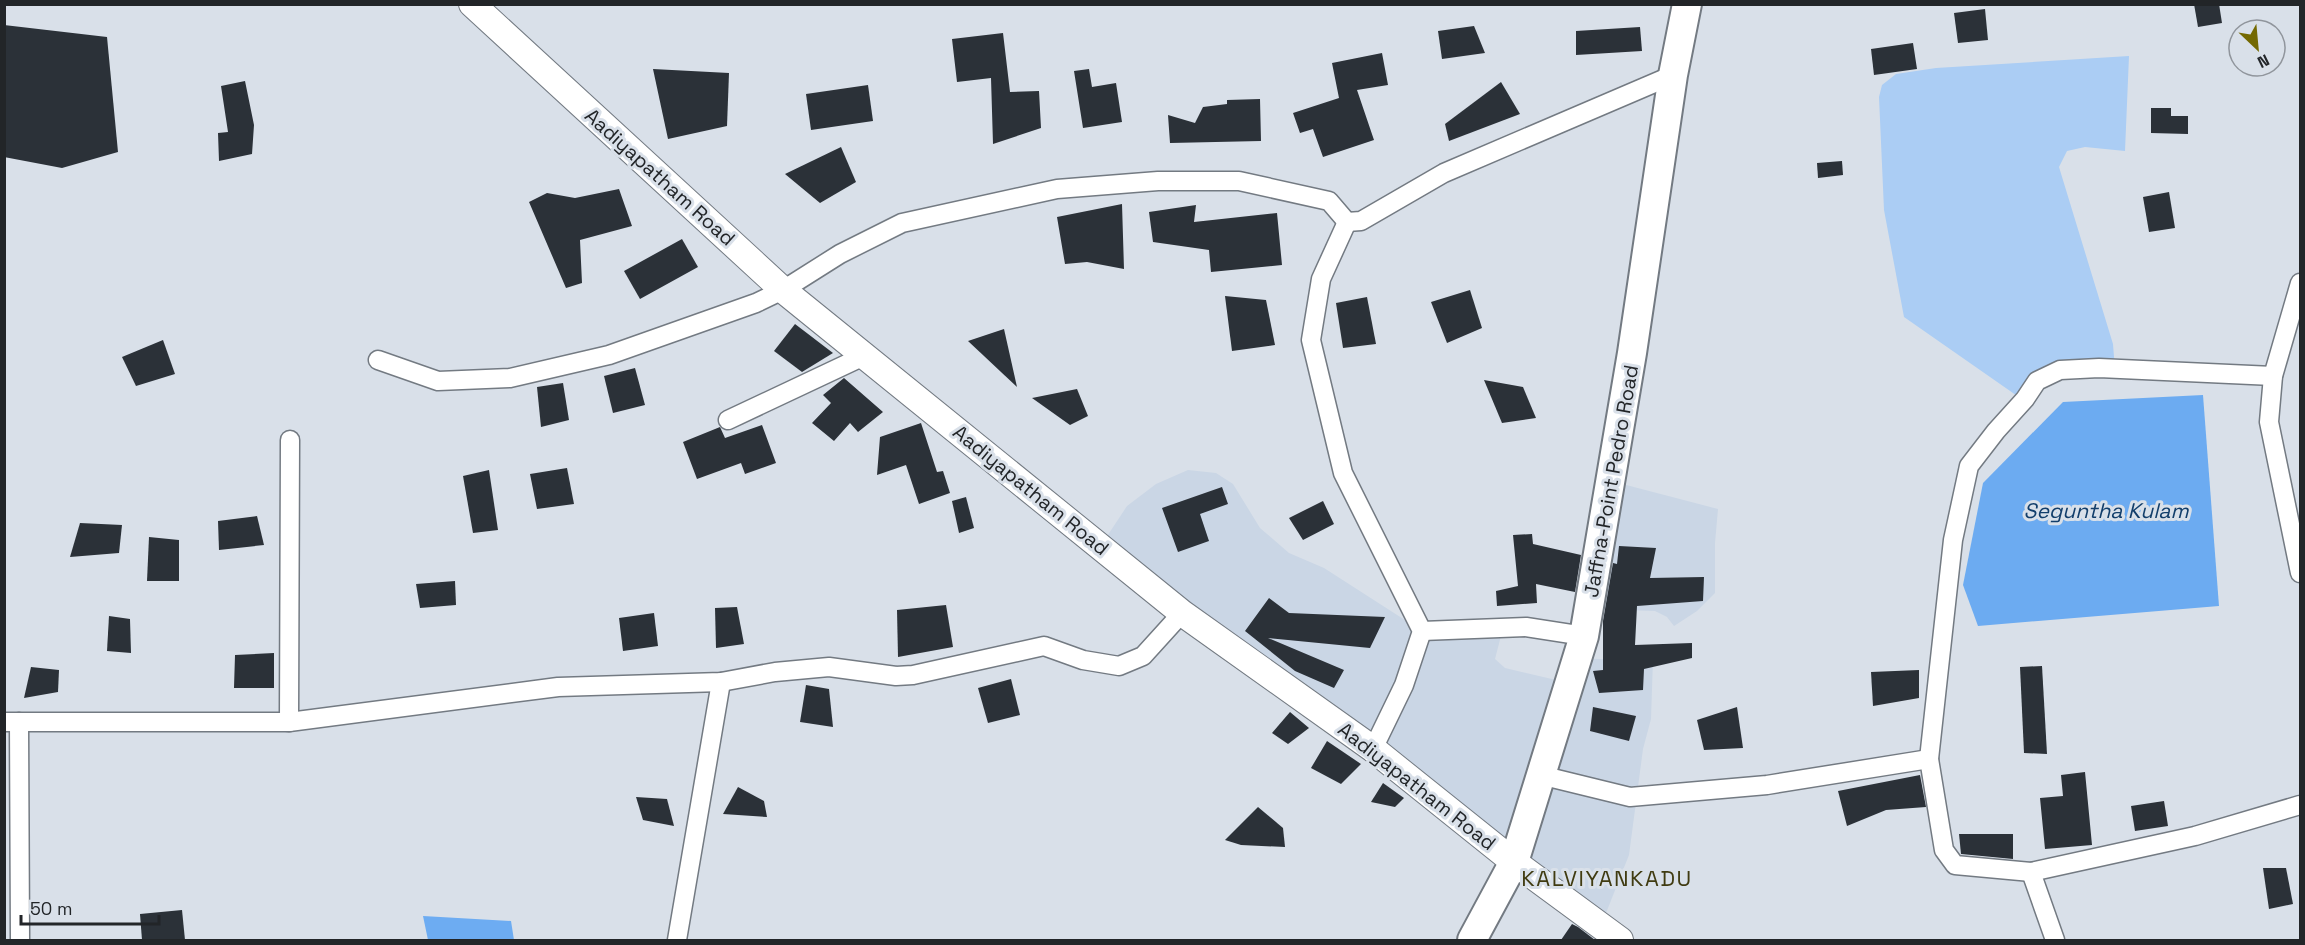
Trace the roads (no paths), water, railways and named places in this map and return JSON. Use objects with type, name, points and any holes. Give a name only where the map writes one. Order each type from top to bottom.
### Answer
[{"type":"main road","name":"Jaffna-Point Pedro Road","points":[[1473,940],[1514,862],[1584,636],[1632,353],[1673,75],[1687,4]]},
{"type":"street","name":"Aadiyapatham Road","points":[[472,4],[783,290],[1182,613],[1373,749],[1514,862],[1620,940]]},
{"type":"street","points":[[378,360],[438,381],[510,378],[609,355],[756,303],[783,290],[840,254],[902,223],[1057,189],[1158,182],[1239,181],[1329,201],[1347,222],[1361,222],[1444,172],[1673,75]]},
{"type":"street","points":[[1347,222],[1321,279],[1311,340],[1343,473],[1422,631],[1404,685],[1373,749]]},
{"type":"street","points":[[2301,283],[2297,303],[2273,376],[2269,422],[2301,573]]},
{"type":"street","points":[[728,420],[866,355]]},
{"type":"street","points":[[2273,376],[2099,368],[2060,370],[2037,381],[2025,399],[1969,466],[1953,540],[1929,759],[1944,850],[1955,865],[2031,872],[2195,836],[2301,805]]},
{"type":"street","points":[[289,722],[291,440]]},
{"type":"street","points":[[20,940],[12,722],[289,722],[558,687],[721,682],[775,672],[829,667],[896,676],[913,675],[1044,646],[1083,660],[1119,666],[1143,656],[1182,613]]},
{"type":"street","points":[[1422,631],[1526,627],[1584,636]]},
{"type":"street","points":[[677,940],[721,682]]},
{"type":"street","points":[[1540,775],[1630,797],[1767,785],[1929,759]]},
{"type":"street","points":[[2031,872],[2055,940]]},
{"type":"water","name":"Seguntha Kulam","points":[[2203,395],[2219,606],[1978,626],[1963,585],[1983,483],[2063,402]]},
{"type":"district","name":"KALVIYANKADU","points":[[1607,878]]}]
